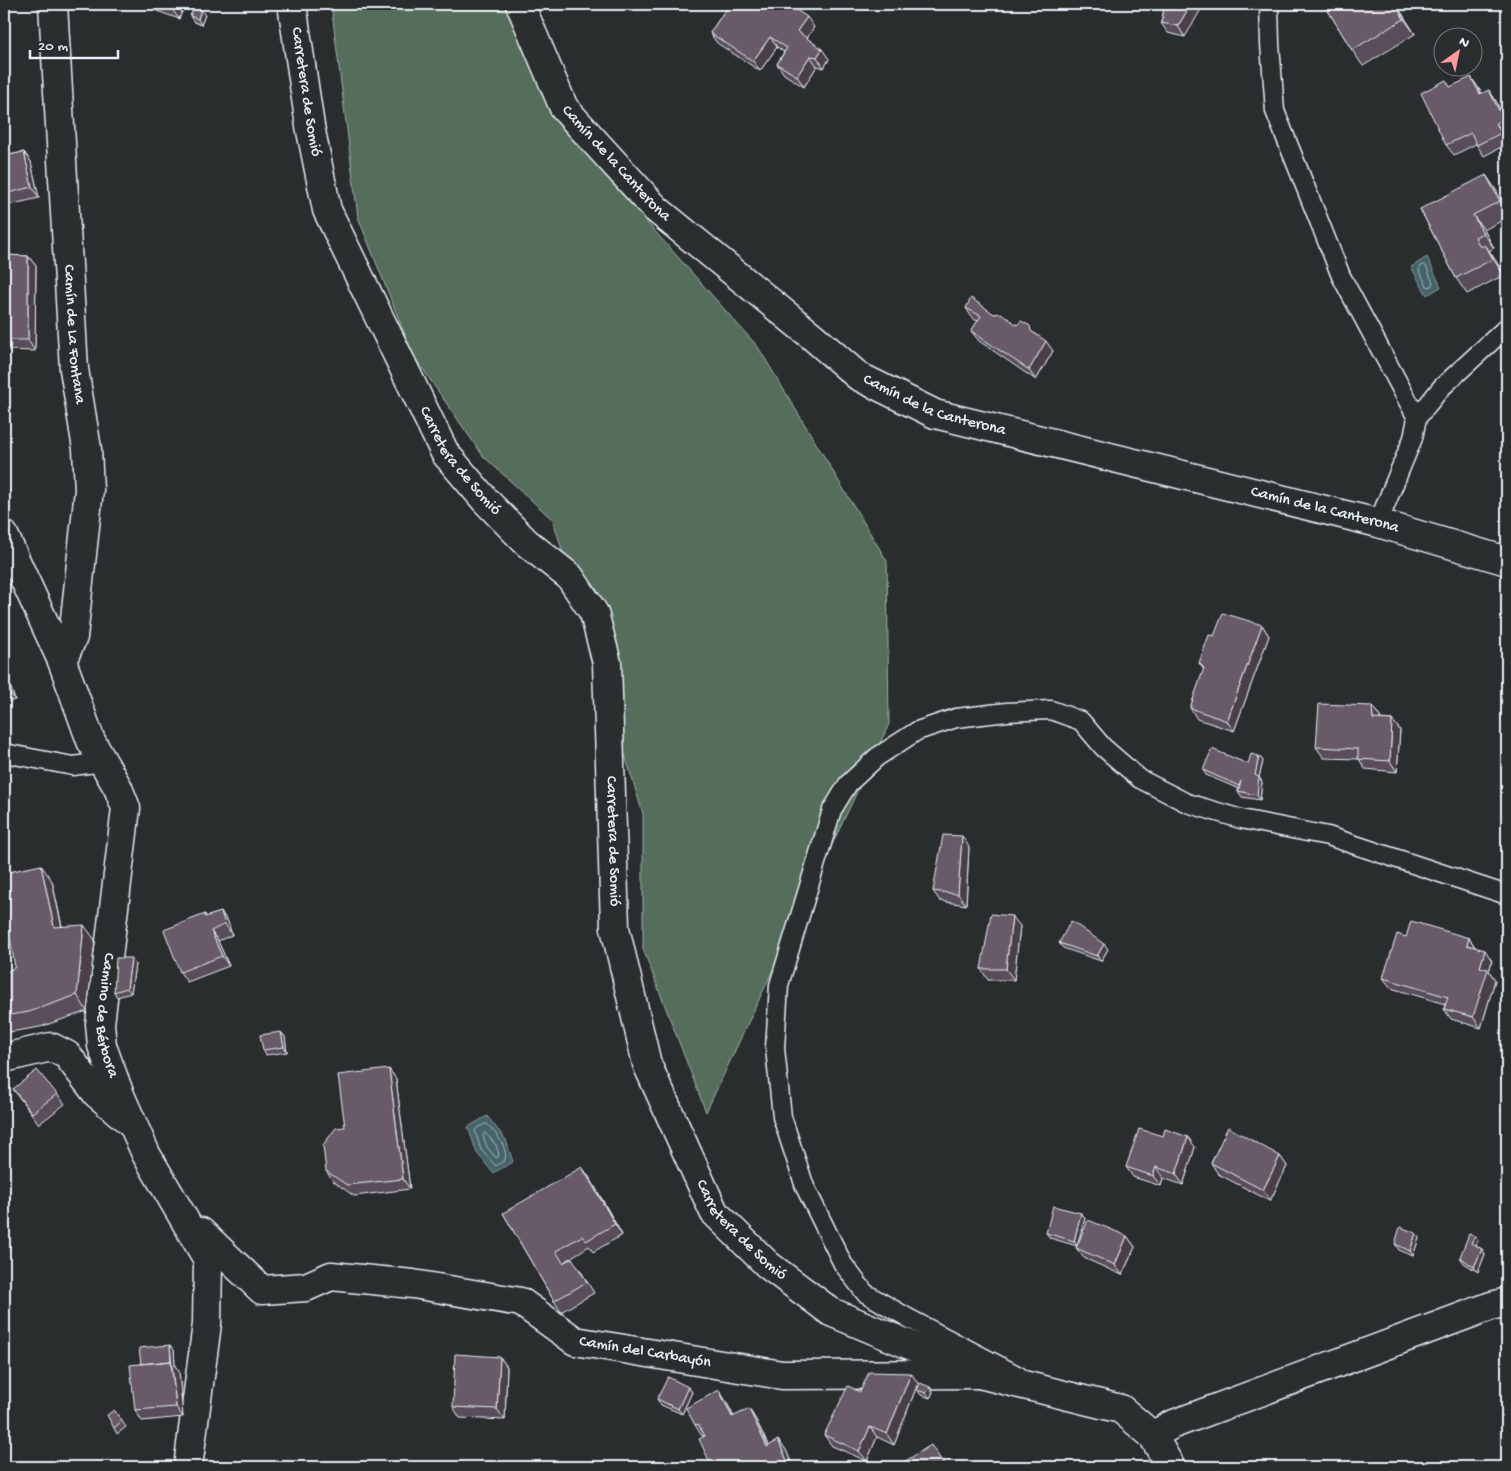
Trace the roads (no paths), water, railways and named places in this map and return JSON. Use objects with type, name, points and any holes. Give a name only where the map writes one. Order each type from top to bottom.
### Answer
[{"type":"street","name":"Camín de La Fontana","points":[[53,4],[74,369],[87,449],[89,490],[73,637],[62,661]]},
{"type":"street","name":"Carretera de Somió","points":[[292,4],[310,126],[327,210],[445,453],[485,500],[527,542],[570,577],[594,613],[608,663],[615,928],[647,1064],[714,1212],[768,1265],[831,1312],[979,1374],[1122,1409],[1153,1436],[1169,1464],[1168,1467]]},
{"type":"street","name":"Camín de la Canterona","points":[[520,4],[564,108],[649,202],[858,376],[935,414],[1378,524],[1507,561]]},
{"type":"street","name":"Camino de Bérbora","points":[[4,536],[62,661],[91,741],[118,788],[126,808],[100,1024],[102,1046],[120,1096],[146,1154],[208,1260],[208,1324],[188,1467]]},
{"type":"street","points":[[4,1058],[51,1047],[67,1054],[97,1094],[132,1123]]},
{"type":"street","name":"Camín del Carbayón","points":[[178,1210],[262,1290],[306,1287],[331,1276],[413,1284],[521,1302],[575,1341],[782,1375],[979,1374]]},
{"type":"street","points":[[1153,1436],[1171,1425],[1491,1306],[1507,1302]]},
{"type":"lane","points":[[1269,4],[1274,111],[1342,276],[1417,418]]},
{"type":"lane","points":[[1378,524],[1413,438],[1417,418],[1441,388],[1507,327]]},
{"type":"lane","points":[[1048,1391],[865,1293],[843,1264],[805,1187],[782,1117],[774,1048],[779,985],[832,810],[848,784],[877,757],[917,731],[956,718],[1007,712],[1051,710],[1081,721],[1104,747],[1140,779],[1187,803],[1241,819],[1328,836],[1507,895]]},
{"type":"lane","points":[[4,753],[73,766],[103,762]]},
{"type":"water","points":[[1427,257],[1441,287],[1427,295],[1411,267]]},
{"type":"water","points":[[487,1116],[506,1140],[513,1162],[493,1173],[477,1153],[468,1127]]}]
